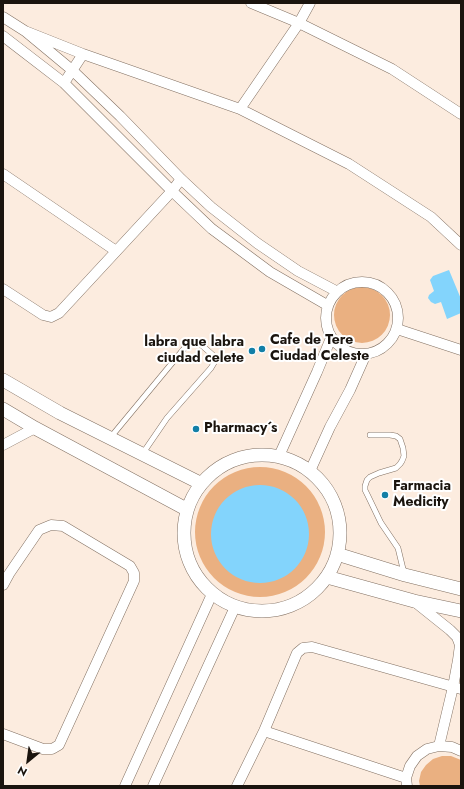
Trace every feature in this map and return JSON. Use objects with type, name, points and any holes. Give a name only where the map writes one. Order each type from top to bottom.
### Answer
[{"type":"street","points":[[251,3],[299,23],[392,69],[461,114]]},
{"type":"street","points":[[240,109],[299,23],[310,3]]},
{"type":"street","points":[[3,17],[25,31],[72,70],[211,207],[256,243],[298,271],[336,291]]},
{"type":"street","points":[[25,31],[83,54],[240,109],[349,164],[431,217],[461,245]]},
{"type":"street","points":[[3,36],[64,83],[212,229],[270,272],[327,305]]},
{"type":"street","points":[[64,83],[83,54]]},
{"type":"street","points":[[3,174],[116,251]]},
{"type":"street","points":[[3,289],[43,315],[52,317],[60,313],[172,191],[181,179]]},
{"type":"street","points":[[361,281],[375,283],[386,291],[395,302],[398,315],[397,329],[390,341],[380,350],[366,354],[353,353],[340,348],[331,338],[325,322],[327,305],[336,291],[348,283],[361,281]]},
{"type":"street","points":[[397,329],[461,350]]},
{"type":"street","points":[[279,456],[331,338]]},
{"type":"street","points":[[310,471],[366,354]]},
{"type":"street","points":[[3,380],[60,413],[200,483]]},
{"type":"street","points":[[3,409],[35,428],[186,509]]},
{"type":"street","points":[[3,445],[35,428]]},
{"type":"street","points":[[250,455],[279,456],[310,471],[330,494],[340,524],[338,554],[327,577],[309,596],[286,608],[260,612],[235,607],[212,594],[192,570],[183,540],[186,509],[200,483],[222,465],[250,455]]},
{"type":"street","points":[[3,585],[6,572],[39,530],[51,525],[63,526],[130,566],[134,573],[134,581],[59,745],[52,749],[43,748],[3,734]]},
{"type":"street","points":[[338,554],[405,576],[461,589]]},
{"type":"street","points":[[327,577],[414,601],[461,611]]},
{"type":"street","points":[[125,786],[212,594]]},
{"type":"street","points":[[414,601],[450,630],[457,637],[460,645],[457,688],[439,746]]},
{"type":"street","points":[[153,786],[235,607]]},
{"type":"street","points":[[237,786],[264,731],[297,653],[303,648],[312,647],[457,688]]},
{"type":"street","points":[[264,731],[406,782],[410,766],[417,756],[427,749],[439,746],[452,747],[461,751]]},
{"type":"lane","points":[[110,438],[187,345],[190,342],[199,343],[214,356],[214,363],[167,418],[143,454]]},
{"type":"lane","points":[[370,435],[396,436],[400,439],[403,448],[404,456],[400,464],[396,468],[370,477],[367,480],[365,490],[381,523],[398,548],[405,576]]},
{"type":"shaded area","points":[[357,287],[367,287],[382,295],[388,304],[390,315],[388,326],[382,335],[367,343],[357,343],[346,338],[339,331],[334,320],[334,310],[339,299],[346,292]]},
{"type":"shaded area","points":[[266,467],[285,472],[306,486],[320,507],[324,519],[324,545],[320,557],[306,578],[285,592],[273,596],[254,597],[235,592],[214,578],[200,557],[196,545],[195,526],[200,507],[214,486],[235,472],[247,468]]},
{"type":"shaded area","points":[[442,756],[451,756],[461,760],[461,786],[420,786],[419,781],[421,772],[426,765],[433,759]]},
{"type":"water","points":[[449,270],[461,299],[461,313],[447,319],[441,302],[435,304],[428,298],[434,291],[430,280],[433,276]]},
{"type":"water","points":[[260,485],[279,489],[294,500],[305,515],[309,534],[305,553],[294,568],[279,579],[260,583],[241,579],[226,568],[215,553],[211,534],[215,515],[226,500],[241,489]]},
{"type":"place","name":"Cafe de Tere Ciudad Celeste","points":[[262,349]]},
{"type":"place","name":"labra que labra ciudad celete","points":[[252,351]]},
{"type":"place","name":"Pharmacy´s","points":[[196,429]]},
{"type":"place","name":"Farmacia Medicity","points":[[385,495]]}]
